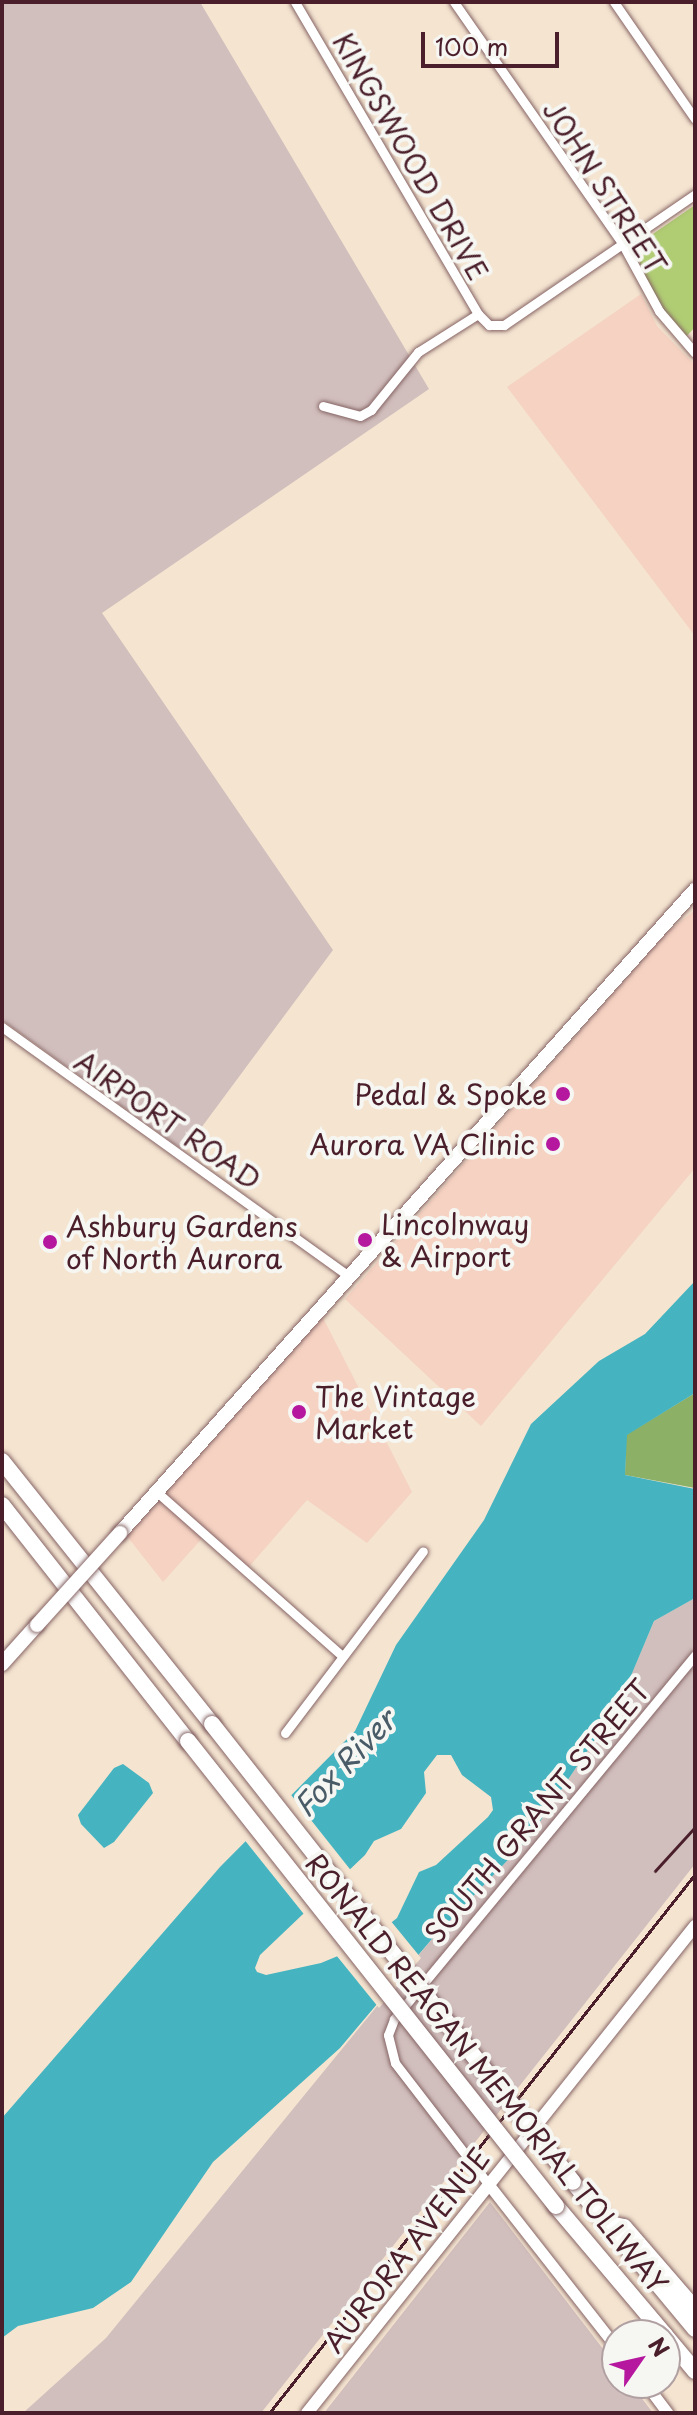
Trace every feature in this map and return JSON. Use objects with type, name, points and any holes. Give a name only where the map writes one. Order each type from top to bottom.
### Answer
[{"type":"highway","name":"RONALD REAGAN MEMORIAL TOLLWAY","points":[[2,1461],[573,2182],[695,2329]]},
{"type":"highway","name":"RONALD REAGAN MEMORIAL TOLLWAY","points":[[2,1505],[556,2206],[651,2319]]},
{"type":"highway","points":[[606,2223],[624,2227],[695,2309]]},
{"type":"highway","name":"RONALD REAGAN MEMORIAL TOLLWAY","points":[[681,2354],[695,2371]]},
{"type":"main road","points":[[2,1664],[695,890]]},
{"type":"main road","name":"AURORA AVENUE","points":[[307,2413],[695,1926]]},
{"type":"street","name":"KINGSWOOD DRIVE","points":[[295,2],[478,314],[494,327],[504,325],[622,243]]},
{"type":"street","name":"JOHN STREET","points":[[454,2],[622,243],[659,311],[693,347]]},
{"type":"street","points":[[614,2],[695,119]]},
{"type":"street","points":[[622,243],[695,194]]},
{"type":"street","points":[[323,406],[360,416],[371,410],[418,352],[478,314]]},
{"type":"street","name":"AIRPORT ROAD","points":[[2,1027],[348,1276]]},
{"type":"street","points":[[158,1493],[342,1656]]},
{"type":"street","points":[[285,1733],[423,1551]]},
{"type":"street","name":"SOUTH GRANT STREET","points":[[489,2185],[395,2063],[388,2035],[394,2019],[695,1655]]},
{"type":"street","points":[[489,2185],[601,2328]]},
{"type":"shaded area","points":[[2,2],[200,2],[429,389],[102,613],[333,950],[184,1151],[2,1020]]},
{"type":"shaded area","points":[[641,294],[657,326],[695,365],[695,636],[507,387]]},
{"type":"shaded area","points":[[695,910],[695,1168],[481,1426],[345,1299],[666,933]]},
{"type":"shaded area","points":[[320,1312],[412,1492],[367,1543],[307,1500],[247,1569],[160,1493]]},
{"type":"shaded area","points":[[158,1494],[205,1535],[163,1582],[123,1531]]},
{"type":"shaded area","points":[[695,1598],[695,1864],[261,2413],[23,2413],[106,2338],[431,1940],[529,1838],[620,1702],[654,1621]]},
{"type":"shaded area","points":[[490,2202],[601,2346],[601,2399],[642,2399],[653,2413],[324,2413]]},
{"type":"green space","points":[[695,205],[695,327],[684,339],[660,309],[633,248],[640,247],[647,238]]},
{"type":"green space","points":[[695,1393],[695,1488],[625,1475],[626,1435]]},
{"type":"water","name":"Fox River","points":[[695,1281],[695,1393],[627,1435],[625,1475],[695,1489],[695,1598],[654,1621],[620,1702],[529,1838],[431,1940],[340,2048],[213,2162],[131,2282],[93,2308],[18,2326],[2,2338],[2,2118],[220,1867],[355,1731],[396,1645],[484,1520],[531,1424],[599,1361],[645,1334]],"holes":[[[437,1755],[451,1755],[462,1775],[491,1797],[493,1810],[488,1817],[436,1865],[419,1872],[397,1918],[362,1946],[321,1963],[266,1975],[257,1972],[255,1968],[260,1955],[365,1855],[374,1841],[401,1829],[426,1793],[424,1772]]]},
{"type":"water","points":[[123,1764],[149,1783],[153,1793],[114,1842],[104,1848],[81,1824],[78,1815],[114,1768]]},
{"type":"pier","points":[[288,1791],[353,1873],[307,1918],[243,1838]]},
{"type":"pier","points":[[390,1920],[421,1958],[379,2008],[336,1955]]},
{"type":"railway","points":[[655,1871],[695,1827]]},
{"type":"railway","points":[[269,2413],[695,1874]]},
{"type":"place","name":"Pedal & Spoke","points":[[563,1094]]},
{"type":"place","name":"Aurora VA Clinic","points":[[553,1144]]},
{"type":"place","name":"Lincolnway & Airport","points":[[365,1240]]},
{"type":"place","name":"Ashbury Gardens of North Aurora","points":[[50,1242]]},
{"type":"place","name":"The Vintage Market","points":[[299,1412]]}]
